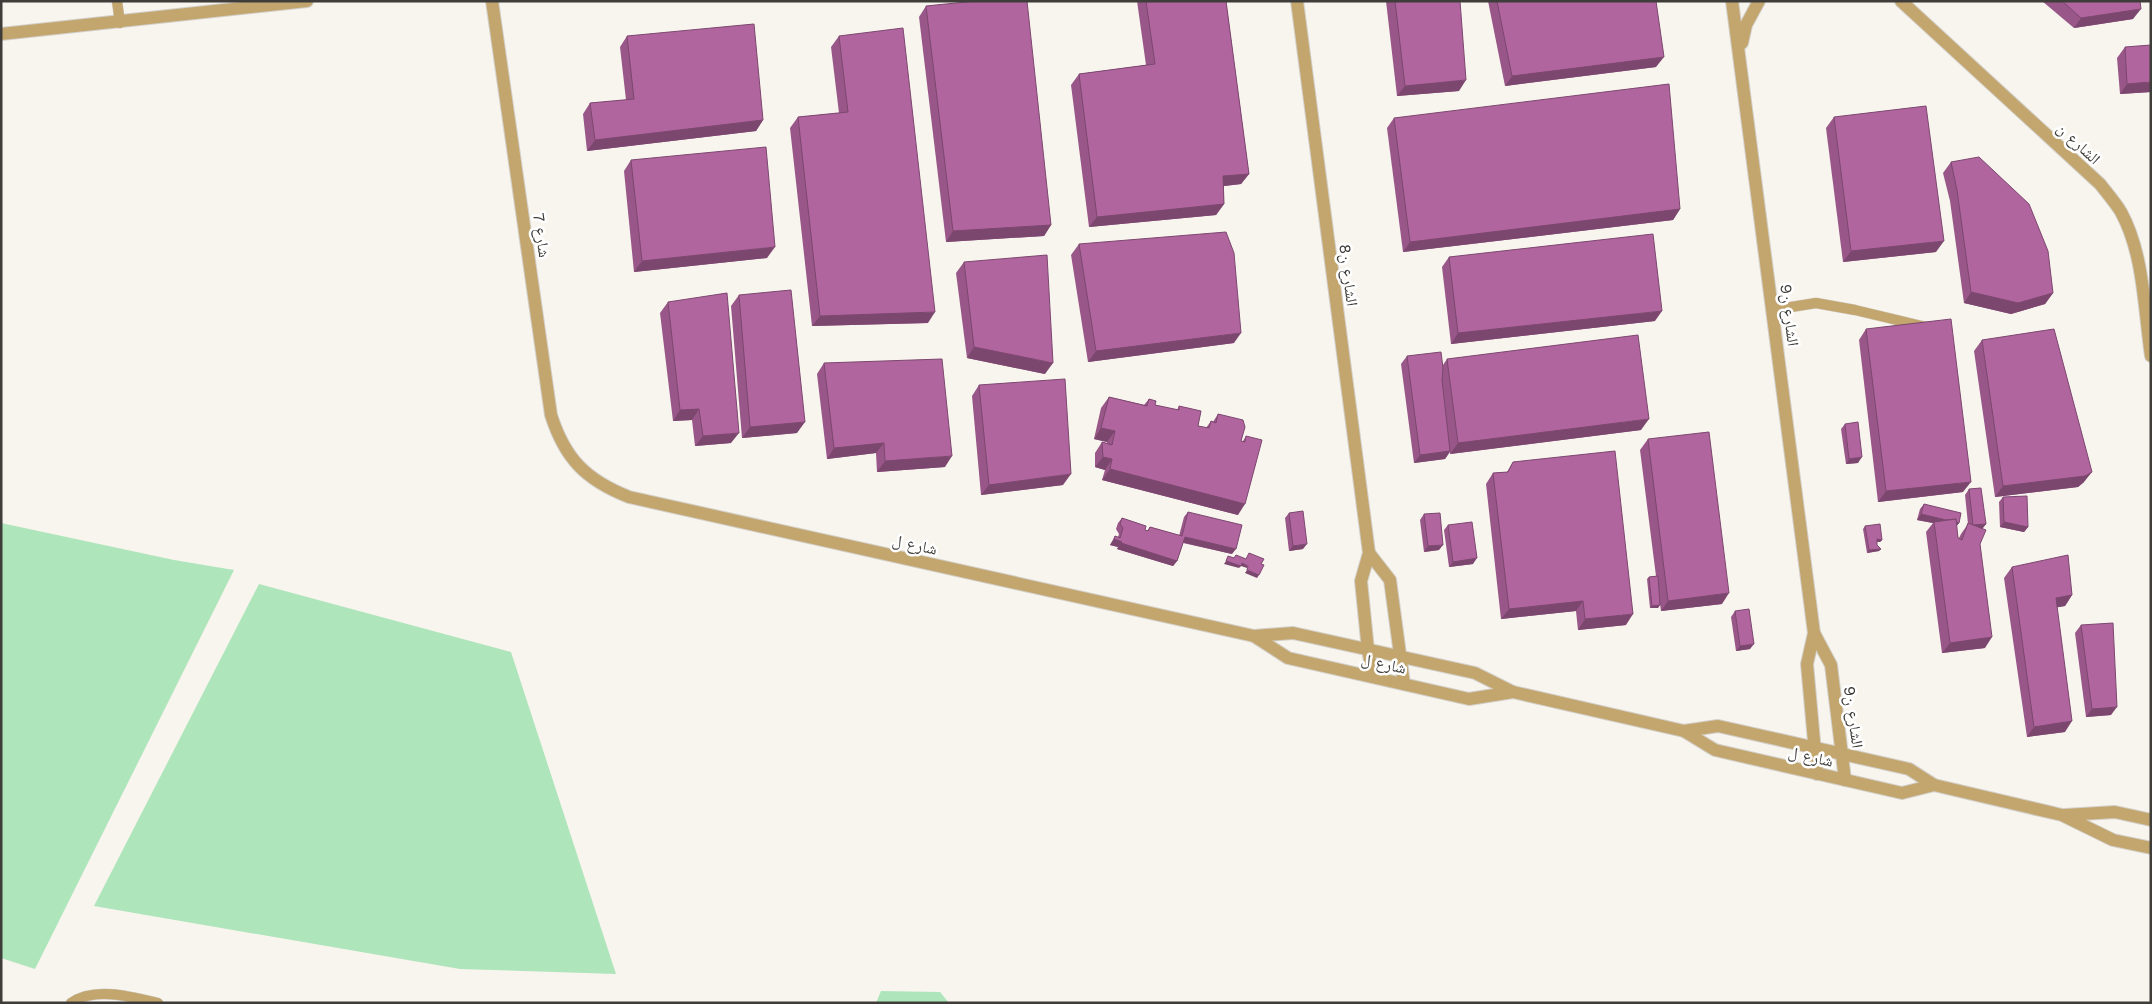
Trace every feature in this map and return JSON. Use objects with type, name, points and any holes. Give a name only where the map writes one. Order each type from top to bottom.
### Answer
[{"type":"street","points":[[1,34],[120,23],[307,1]]},
{"type":"street","name":"شارع 7","points":[[492,1],[551,415],[567,454],[578,466]]},
{"type":"street","name":"الشارع ن8","points":[[1297,1],[1369,553],[1361,581],[1368,650],[1374,677]]},
{"type":"street","name":"الشارع ن9","points":[[1732,1],[1814,633],[1807,664],[1817,774]]},
{"type":"street","points":[[1740,53],[1746,25],[1759,1]]},
{"type":"street","name":"الشارع ن","points":[[1901,1],[2100,184],[2120,211],[2131,237],[2139,268],[2151,356]]},
{"type":"street","name":"شارع ل","points":[[578,466],[609,489],[629,497],[1254,636],[1293,633],[1475,674],[1513,692],[1684,731],[1715,750],[1902,794],[1934,785]]},
{"type":"street","points":[[1369,553],[1390,580],[1404,684]]},
{"type":"street","name":"الشارع ن9","points":[[1814,633],[1831,665],[1845,780]]},
{"type":"street","name":"شارع ل","points":[[1254,636],[1288,658],[1469,699],[1513,692]]},
{"type":"street","name":"شارع ل","points":[[1684,731],[1718,726],[1909,770],[1934,785],[2062,815],[2113,840],[2151,848]]},
{"type":"street","name":"شارع ل","points":[[2062,815],[2115,812],[2151,820]]},
{"type":"lane","points":[[117,1],[120,23]]},
{"type":"lane","points":[[1773,310],[1816,303],[1855,310],[1939,330]]},
{"type":"lane","points":[[71,1003],[76,999],[112,992],[158,1003]]},
{"type":"green space","points":[[1,523],[174,560],[234,570],[35,969],[1,958]]},
{"type":"green space","points":[[259,584],[511,652],[616,974],[460,969],[94,906]]},
{"type":"green space","points":[[881,991],[940,992],[949,1003],[876,1003]]},
{"type":"building","points":[[976,1],[1027,1],[1051,225],[953,231],[926,6]]},
{"type":"building","points":[[1146,1],[1226,1],[1249,174],[1223,176],[1224,204],[1097,217],[1079,74],[1155,64]]},
{"type":"building","points":[[1395,1],[1460,1],[1466,80],[1405,86]]},
{"type":"building","points":[[1497,1],[1656,1],[1664,57],[1512,76]]},
{"type":"building","points":[[2062,1],[2140,1],[2141,9],[2081,18]]},
{"type":"building","points":[[754,24],[763,120],[595,140],[590,103],[634,99],[627,36]]},
{"type":"building","points":[[903,28],[935,312],[820,316],[798,117],[848,112],[839,36]]},
{"type":"building","points":[[2151,45],[2151,82],[2127,84],[2125,47]]},
{"type":"building","points":[[1669,84],[1680,209],[1410,242],[1394,118]]},
{"type":"building","points":[[1926,106],[1944,241],[1851,251],[1834,117]]},
{"type":"building","points":[[766,147],[775,247],[642,261],[631,160]]},
{"type":"building","points":[[1979,157],[2029,204],[2048,251],[2053,293],[2018,303],[1971,292],[1957,190],[1951,162]]},
{"type":"building","points":[[1226,232],[1234,253],[1241,333],[1096,351],[1079,244]]},
{"type":"building","points":[[1653,234],[1662,311],[1458,333],[1449,257]]},
{"type":"building","points":[[1047,255],[1053,363],[974,347],[964,262]]},
{"type":"building","points":[[791,290],[805,422],[750,427],[739,295]]},
{"type":"building","points":[[727,293],[739,433],[703,436],[699,409],[680,410],[668,302]]},
{"type":"building","points":[[1951,319],[1971,482],[1886,491],[1866,329]]},
{"type":"building","points":[[2054,329],[2092,472],[2085,476],[2003,486],[1982,340]]},
{"type":"building","points":[[1638,335],[1649,419],[1458,443],[1447,359]]},
{"type":"building","points":[[1441,352],[1442,380],[1450,451],[1420,455],[1407,356]]},
{"type":"building","points":[[942,359],[952,456],[885,461],[884,443],[834,448],[824,363]]},
{"type":"building","points":[[1065,379],[1071,474],[989,485],[979,385]]},
{"type":"building","points":[[1109,397],[1147,406],[1149,399],[1156,401],[1155,405],[1179,410],[1179,406],[1201,411],[1198,426],[1209,428],[1211,421],[1216,423],[1218,414],[1243,420],[1245,427],[1241,441],[1245,442],[1246,436],[1262,440],[1245,504],[1110,469],[1112,459],[1103,457],[1102,442],[1112,445],[1115,431],[1101,428]]},
{"type":"building","points":[[1858,422],[1862,457],[1849,459],[1845,424]]},
{"type":"building","points":[[1709,432],[1729,593],[1668,601],[1648,439]]},
{"type":"building","points":[[1615,451],[1633,614],[1585,619],[1583,601],[1509,609],[1493,473],[1508,472],[1513,462]]},
{"type":"building","points":[[1981,488],[1986,524],[1973,525],[1969,489]]},
{"type":"building","points":[[2027,496],[2028,527],[2004,522],[2003,497]]},
{"type":"building","points":[[1924,504],[1961,513],[1959,523],[1956,522],[1956,519],[1946,520],[1921,514]]},
{"type":"building","points":[[1303,511],[1307,544],[1293,546],[1289,513]]},
{"type":"building","points":[[1188,512],[1242,525],[1236,549],[1185,537],[1177,561],[1114,539],[1115,536],[1120,538],[1123,528],[1120,524],[1122,518],[1146,526],[1145,530],[1148,531],[1150,527],[1182,536]]},
{"type":"building","points":[[1440,513],[1443,545],[1428,546],[1424,514]]},
{"type":"building","points":[[1956,519],[1958,538],[1962,540],[1968,523],[1986,530],[1980,544],[1992,637],[1950,643],[1934,522]]},
{"type":"building","points":[[1472,522],[1477,558],[1453,562],[1448,525]]},
{"type":"building","points":[[1880,524],[1882,540],[1877,539],[1877,545],[1881,549],[1869,550],[1865,526]]},
{"type":"building","points":[[1249,553],[1264,559],[1261,564],[1264,565],[1259,575],[1247,570],[1248,566],[1242,563],[1241,566],[1226,561],[1228,556],[1234,558],[1236,555],[1246,559]]},
{"type":"building","points":[[2068,555],[2072,595],[2056,598],[2072,721],[2034,727],[2012,567]]},
{"type":"building","points":[[1658,576],[1660,605],[1652,606],[1649,577]]},
{"type":"building","points":[[1749,609],[1754,644],[1740,646],[1735,611]]},
{"type":"building","points":[[2113,623],[2117,707],[2092,709],[2081,625]]}]
